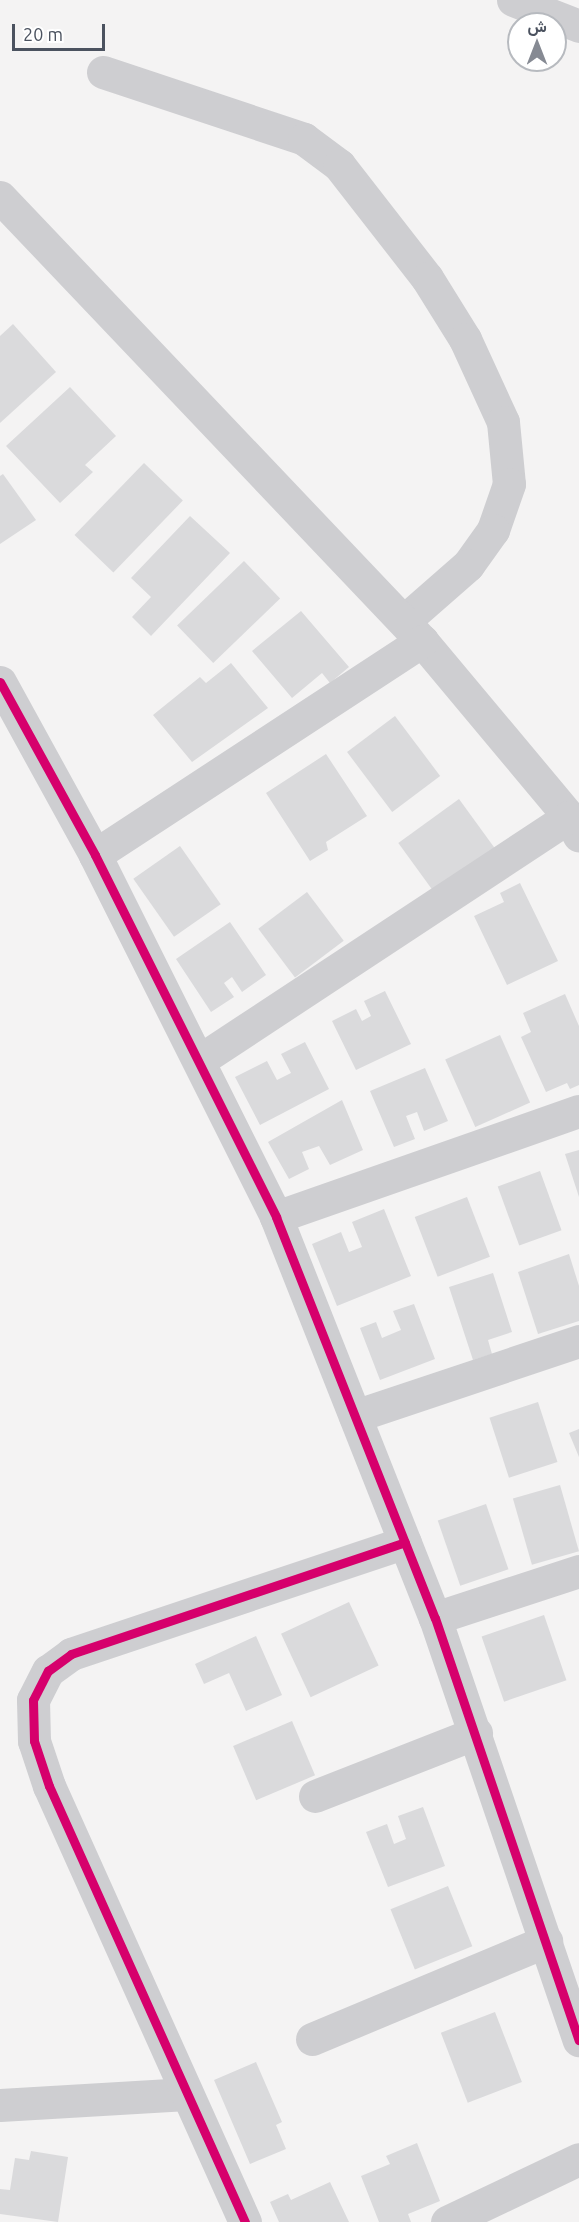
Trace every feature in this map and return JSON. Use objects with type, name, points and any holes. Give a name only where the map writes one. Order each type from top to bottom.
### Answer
[{"type":"street","points":[[513,0],[579,26]]},
{"type":"street","points":[[95,855],[413,631],[468,565],[493,530],[509,484],[503,422],[465,339],[427,278],[339,165],[304,139],[103,72]]},
{"type":"street","points":[[0,197],[413,631],[574,826],[200,1060]]},
{"type":"street","points":[[0,682],[95,855],[200,1060],[276,1216],[435,1618],[476,1732],[579,2040]]},
{"type":"street","points":[[276,1216],[579,1111]]},
{"type":"street","points":[[356,1416],[579,1341]]},
{"type":"street","points":[[245,2222],[49,1786],[34,1741],[33,1700],[48,1671],[72,1654],[405,1542]]},
{"type":"street","points":[[435,1618],[579,1571]]},
{"type":"street","points":[[315,1796],[476,1732]]},
{"type":"street","points":[[312,2039],[546,1941]]},
{"type":"street","points":[[0,2105],[187,2094]]},
{"type":"street","points":[[447,2222],[579,2159]]},
{"type":"building","points":[[13,324],[56,372],[0,423],[0,336]]},
{"type":"building","points":[[70,387],[116,436],[85,465],[93,472],[60,503],[6,446]]},
{"type":"building","points":[[144,463],[183,501],[113,572],[75,535]]},
{"type":"building","points":[[3,474],[36,520],[0,544],[0,476]]},
{"type":"building","points":[[190,516],[230,553],[151,636],[132,617],[151,597],[131,578]]},
{"type":"building","points":[[244,561],[280,598],[213,663],[177,626]]},
{"type":"building","points":[[301,611],[349,667],[330,683],[322,673],[292,698],[252,651]]},
{"type":"building","points":[[231,663],[268,708],[192,762],[153,715],[200,677],[206,683]]},
{"type":"building","points":[[395,716],[440,776],[392,812],[347,752]]},
{"type":"building","points":[[326,754],[367,816],[326,842],[328,850],[310,861],[266,793]]},
{"type":"building","points":[[459,799],[497,851],[436,895],[398,843]]},
{"type":"building","points":[[180,846],[221,904],[174,937],[133,879]]},
{"type":"building","points":[[520,883],[558,961],[507,985],[474,916],[504,902],[500,893]]},
{"type":"building","points":[[307,892],[344,941],[295,977],[258,929]]},
{"type":"building","points":[[230,922],[266,975],[242,992],[232,977],[224,983],[234,997],[211,1012],[176,959]]},
{"type":"building","points":[[385,991],[411,1044],[356,1070],[332,1021],[356,1009],[362,1021],[371,1016],[364,1001]]},
{"type":"building","points":[[565,994],[579,1026],[579,1085],[570,1089],[567,1083],[546,1092],[521,1037],[531,1032],[523,1013]]},
{"type":"building","points":[[500,1035],[530,1103],[475,1127],[445,1059]]},
{"type":"building","points":[[305,1042],[329,1089],[260,1125],[235,1077],[267,1061],[277,1080],[291,1073],[281,1054]]},
{"type":"building","points":[[425,1068],[448,1121],[424,1131],[417,1112],[406,1116],[415,1139],[394,1147],[370,1091]]},
{"type":"building","points":[[342,1100],[363,1150],[330,1165],[319,1146],[302,1152],[309,1169],[289,1179],[268,1142]]},
{"type":"building","points":[[579,1150],[579,1197],[565,1154]]},
{"type":"building","points":[[540,1171],[562,1230],[519,1246],[498,1186]]},
{"type":"building","points":[[467,1197],[490,1257],[438,1277],[415,1217]]},
{"type":"building","points":[[384,1209],[411,1276],[337,1306],[312,1244],[341,1232],[349,1252],[362,1247],[352,1222]]},
{"type":"building","points":[[569,1254],[579,1286],[579,1321],[538,1334],[518,1272]]},
{"type":"building","points":[[493,1273],[512,1332],[488,1340],[492,1354],[473,1360],[449,1287]]},
{"type":"building","points":[[414,1304],[435,1359],[380,1380],[360,1328],[376,1322],[382,1338],[401,1330],[393,1311]]},
{"type":"building","points":[[538,1402],[557,1462],[509,1478],[489,1418]]},
{"type":"building","points":[[579,1429],[579,1457],[569,1433]]},
{"type":"building","points":[[560,1485],[579,1551],[532,1565],[513,1499]]},
{"type":"building","points":[[486,1504],[508,1569],[460,1586],[438,1521]]},
{"type":"building","points":[[349,1602],[379,1665],[311,1697],[281,1634]]},
{"type":"building","points":[[544,1615],[566,1680],[504,1702],[482,1636]]},
{"type":"building","points":[[256,1636],[282,1695],[246,1711],[229,1673],[204,1684],[195,1664]]},
{"type":"building","points":[[292,1721],[315,1775],[256,1800],[233,1746]]},
{"type":"building","points":[[423,1807],[445,1866],[388,1887],[366,1832],[387,1824],[394,1844],[406,1839],[398,1816]]},
{"type":"building","points":[[448,1886],[472,1946],[415,1969],[391,1909]]},
{"type":"building","points":[[495,2012],[522,2082],[468,2103],[441,2033]]},
{"type":"building","points":[[256,2062],[282,2122],[276,2125],[286,2149],[250,2164],[214,2080]]},
{"type":"building","points":[[417,2143],[440,2201],[408,2214],[411,2222],[379,2222],[361,2176],[390,2164],[386,2156]]},
{"type":"building","points":[[31,2151],[68,2157],[58,2222],[0,2214],[0,2189],[10,2190],[15,2158],[29,2160]]},
{"type":"building","points":[[330,2182],[349,2222],[279,2222],[270,2202],[288,2194],[291,2200]]},
{"type":"cycle path","points":[[0,682],[95,855],[276,1217],[435,1618],[579,2040]]},
{"type":"cycle path","points":[[245,2222],[49,1786],[34,1741],[33,1700],[48,1671],[71,1654],[405,1542]]}]
